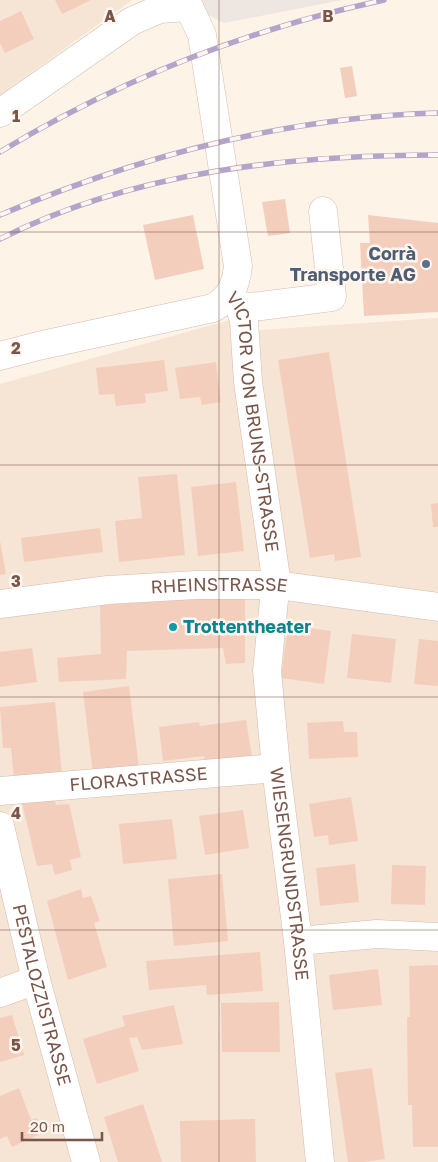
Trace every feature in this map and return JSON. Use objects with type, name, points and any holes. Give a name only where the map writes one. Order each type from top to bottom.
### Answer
[{"type":"street","points":[[0,113],[128,10],[160,9],[192,4]]},
{"type":"street","name":"VICTOR VON BRUNS-STRASSE","points":[[192,4],[202,35],[238,266],[235,300],[244,321],[248,382],[277,585]]},
{"type":"street","points":[[0,356],[213,308],[235,300],[261,306],[332,297],[323,211]]},
{"type":"street","name":"RHEINSTRASSE","points":[[0,604],[108,590],[196,584],[277,585],[438,607]]},
{"type":"street","name":"WIESENGRUNDSTRASSE","points":[[277,585],[267,671],[276,768],[298,941],[320,1162]]},
{"type":"street","name":"FLORASTRASSE","points":[[0,791],[276,768]]},
{"type":"street","name":"PESTALOZZISTRASSE","points":[[0,826],[36,980],[86,1162]]},
{"type":"street","points":[[298,941],[377,934],[438,937]]},
{"type":"street","points":[[0,993],[36,980]]},
{"type":"shaded area","points":[[0,0],[132,0],[0,95]]},
{"type":"shaded area","points":[[179,0],[342,0],[224,23]]},
{"type":"shaded area","points":[[438,318],[438,1162],[0,1162],[0,384],[230,320],[261,330]]},
{"type":"building","points":[[55,0],[91,0],[62,14]]},
{"type":"building","points":[[21,11],[34,39],[5,53],[0,43],[0,21]]},
{"type":"building","points":[[352,66],[357,96],[345,98],[340,68]]},
{"type":"building","points":[[285,199],[290,233],[268,236],[262,202]]},
{"type":"building","points":[[193,215],[204,269],[155,280],[143,225]]},
{"type":"building","points":[[368,215],[438,223],[438,312],[364,316],[360,243],[370,243]]},
{"type":"building","points":[[329,352],[361,557],[335,561],[334,554],[310,558],[278,360]]},
{"type":"building","points":[[164,360],[168,391],[145,394],[146,403],[116,406],[114,394],[99,395],[96,368]]},
{"type":"building","points":[[216,362],[221,402],[202,405],[200,397],[180,399],[175,368]]},
{"type":"building","points":[[177,474],[185,555],[119,562],[115,521],[142,518],[138,477]]},
{"type":"building","points":[[236,482],[244,551],[198,556],[191,487]]},
{"type":"building","points":[[438,503],[438,527],[433,527],[431,504]]},
{"type":"building","points":[[100,528],[103,552],[24,562],[21,538]]},
{"type":"building","points":[[0,541],[6,574],[0,575]]},
{"type":"building","name":"Trottentheater","points":[[245,596],[245,663],[226,664],[223,648],[127,651],[126,679],[59,682],[57,658],[101,654],[100,605]]},
{"type":"building","points":[[288,625],[331,631],[324,684],[281,678]]},
{"type":"building","points":[[352,634],[396,639],[391,683],[347,678]]},
{"type":"building","points":[[419,639],[438,641],[438,686],[414,684]]},
{"type":"building","points":[[32,648],[37,682],[0,687],[0,652]]},
{"type":"building","points":[[129,686],[139,768],[93,774],[83,692]]},
{"type":"building","points":[[55,702],[62,774],[14,779],[11,748],[3,748],[0,707]]},
{"type":"building","points":[[246,720],[252,757],[206,763],[204,756],[163,761],[159,727],[199,722],[200,726]]},
{"type":"building","points":[[343,721],[344,732],[357,732],[358,757],[309,759],[307,723]]},
{"type":"building","points":[[351,797],[358,841],[329,845],[328,835],[314,837],[309,804]]},
{"type":"building","points":[[54,798],[56,805],[69,804],[81,857],[70,860],[72,870],[55,875],[52,864],[37,866],[22,803]]},
{"type":"building","points":[[243,810],[249,848],[205,855],[199,816]]},
{"type":"building","points":[[172,819],[177,859],[123,864],[119,824]]},
{"type":"building","points":[[355,864],[359,902],[320,906],[316,868]]},
{"type":"building","points":[[392,865],[426,866],[425,905],[391,904]]},
{"type":"building","points":[[222,874],[228,941],[174,946],[168,879]]},
{"type":"building","points":[[81,889],[83,898],[91,896],[100,921],[94,923],[107,967],[68,980],[47,901]]},
{"type":"building","points":[[260,952],[263,991],[207,995],[206,985],[149,990],[146,961]]},
{"type":"building","points":[[438,965],[438,1147],[413,1147],[412,1105],[408,1105],[407,1017],[410,1017],[409,966]]},
{"type":"building","points":[[378,969],[382,1005],[333,1010],[329,975]]},
{"type":"building","points":[[279,1002],[280,1052],[222,1052],[221,1003]]},
{"type":"building","points":[[174,1005],[183,1044],[142,1050],[137,1037],[129,1038],[139,1071],[97,1084],[83,1039],[125,1026],[122,1016]]},
{"type":"building","points":[[12,1015],[24,1055],[0,1062],[0,1018]]},
{"type":"building","points":[[372,1068],[385,1159],[348,1162],[335,1073]]},
{"type":"building","points":[[19,1088],[31,1120],[37,1118],[42,1133],[12,1147],[7,1136],[0,1139],[0,1096]]},
{"type":"building","points":[[143,1104],[162,1162],[118,1162],[104,1117]]},
{"type":"building","points":[[255,1119],[256,1162],[181,1162],[180,1121]]},
{"type":"railway","points":[[0,152],[91,102],[186,60],[283,26],[384,0]]},
{"type":"railway","points":[[0,215],[106,175],[214,143],[325,122],[438,113]]},
{"type":"railway","points":[[0,239],[52,216],[105,197],[159,183],[214,172],[326,159],[438,155]]},
{"type":"place","name":"Corrà Transporte AG","points":[[426,264]]},
{"type":"place","name":"Trottentheater","points":[[173,627]]}]
